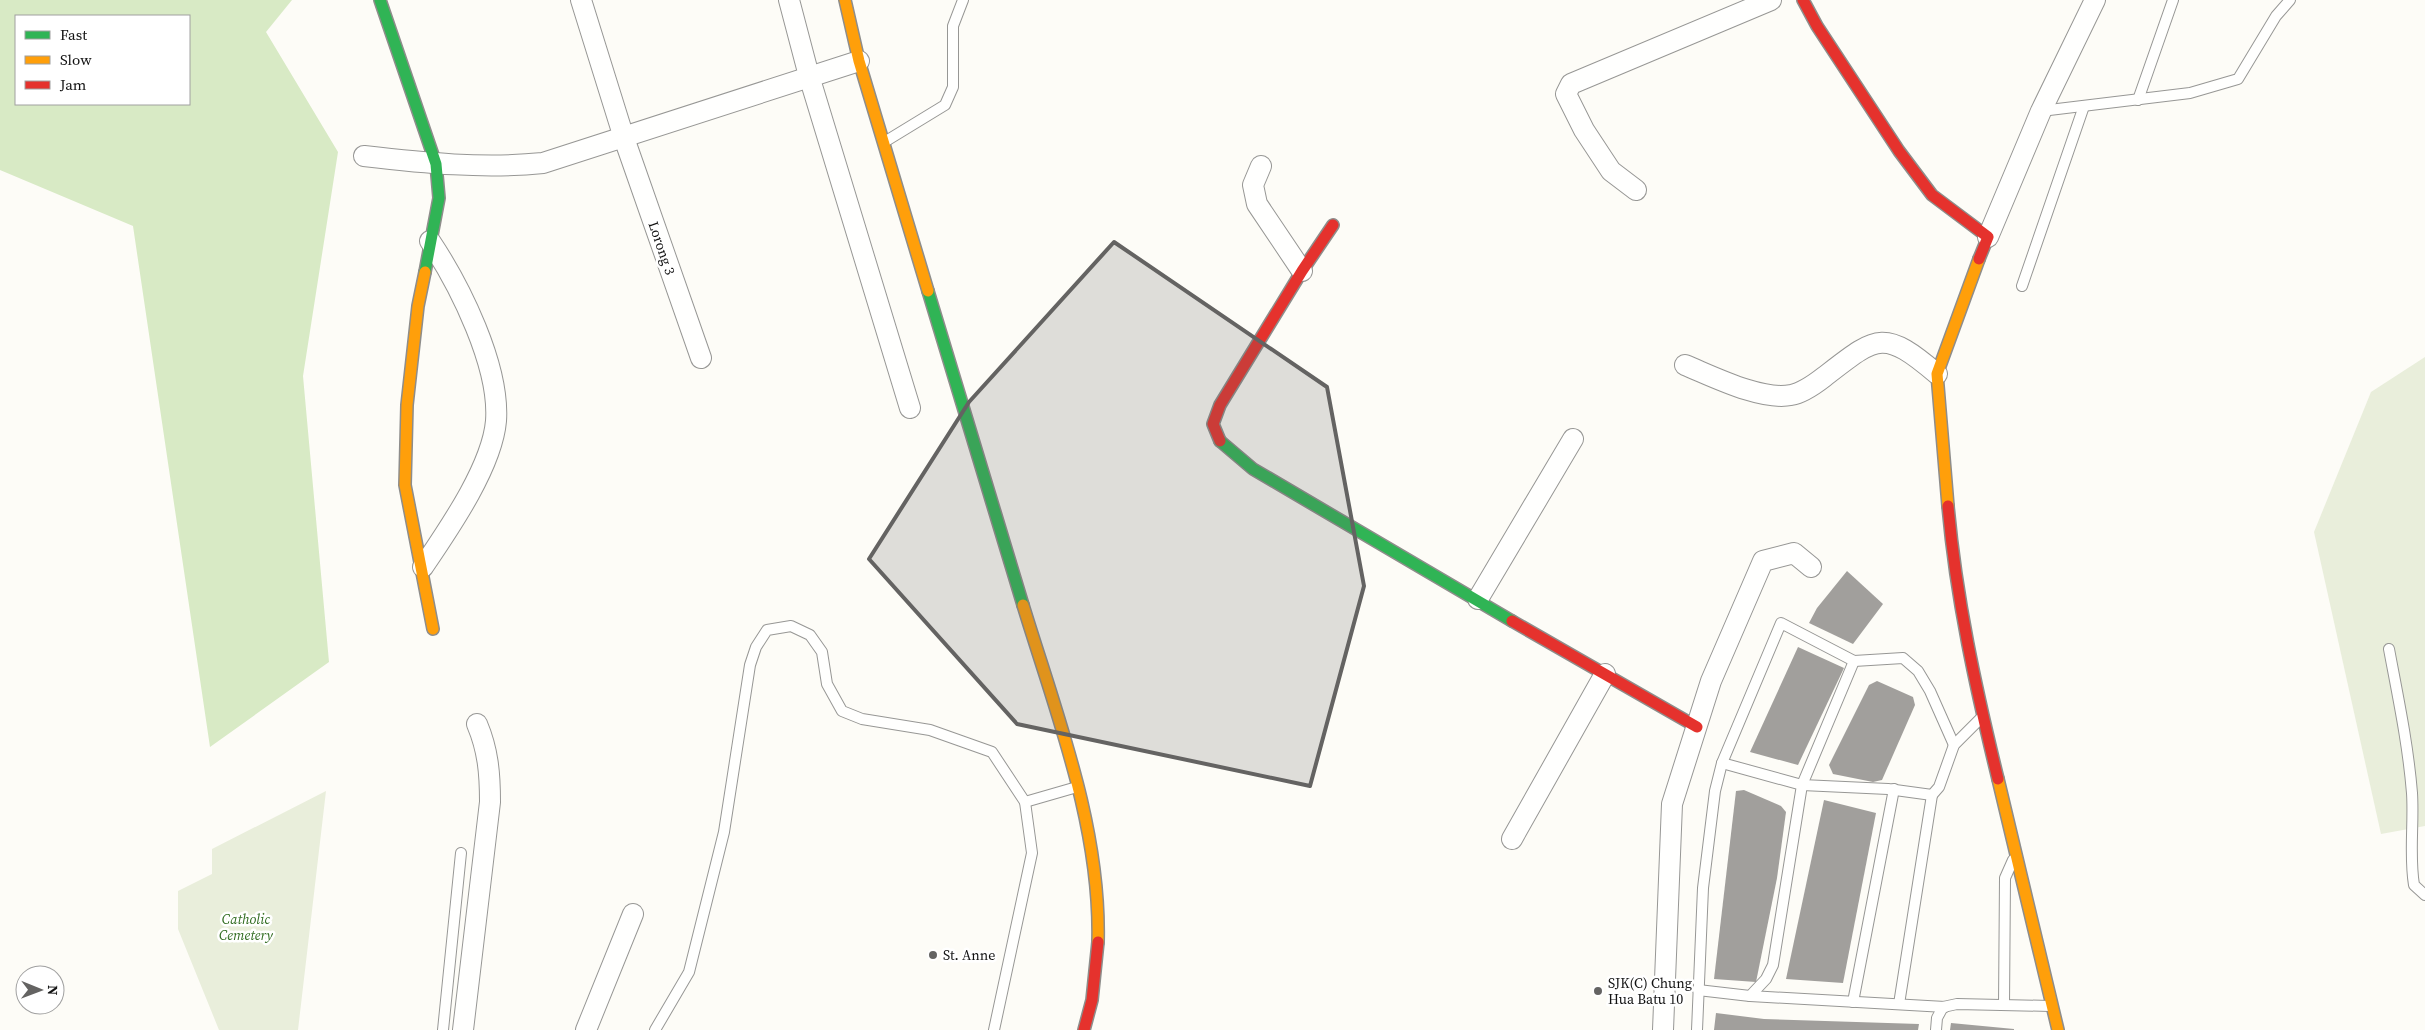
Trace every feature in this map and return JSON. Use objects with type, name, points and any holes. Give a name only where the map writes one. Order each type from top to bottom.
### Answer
[{"type":"street","points":[[380,0],[436,164],[439,198],[418,306],[406,405],[406,485],[433,628]]},
{"type":"street","name":"Lorong 3","points":[[581,0],[624,138],[701,358]]},
{"type":"street","points":[[788,0],[809,76],[910,408]]},
{"type":"street","points":[[845,0],[859,61],[1078,787],[1091,849],[1099,912],[1097,967],[1084,1030]]},
{"type":"street","points":[[1636,190],[1611,171],[1600,156],[1566,94],[1567,89],[1571,84],[1771,0]]},
{"type":"street","points":[[1803,0],[1817,26],[1899,151],[1932,195],[1988,237]]},
{"type":"street","points":[[2058,1030],[2017,852],[1983,717],[1952,554],[1937,374],[1980,255],[2041,111],[2096,0]]},
{"type":"street","points":[[364,156],[436,164],[510,166],[543,163],[859,61]]},
{"type":"street","points":[[1261,166],[1253,185],[1257,204],[1302,271]]},
{"type":"street","points":[[1333,224],[1302,271],[1220,406],[1213,424],[1215,433],[1221,443],[1252,469],[1381,546],[1478,599],[1697,727]]},
{"type":"street","points":[[423,567],[453,523],[484,465],[496,422],[494,385],[479,338],[452,274],[430,241]]},
{"type":"street","points":[[1685,365],[1769,395],[1791,395],[1813,386],[1858,351],[1876,342],[1895,344],[1910,351],[1937,374]]},
{"type":"street","points":[[1478,599],[1573,439]]},
{"type":"street","points":[[1663,1030],[1672,804],[1711,681],[1763,561],[1794,553],[1811,567]]},
{"type":"street","points":[[1512,839],[1605,674]]},
{"type":"street","points":[[463,1030],[490,802],[490,766],[486,744],[477,724]]},
{"type":"street","points":[[586,1030],[633,914]]},
{"type":"lane","points":[[884,142],[945,105],[951,96],[953,86],[953,26],[963,0]]},
{"type":"lane","points":[[2138,100],[2173,0]]},
{"type":"lane","points":[[2041,111],[2190,94],[2238,79],[2276,16],[2290,0]]},
{"type":"lane","points":[[2022,286],[2084,106]]},
{"type":"lane","points":[[1697,1030],[1702,888],[1715,792],[1722,763],[1781,623],[1854,661],[1903,658],[1918,671],[1930,691],[1954,745]]},
{"type":"lane","points":[[655,1030],[689,972],[724,832],[750,665],[756,647],[767,630],[791,626],[810,635],[822,652],[827,684],[842,711],[862,719],[930,730],[992,752],[1025,802],[1032,853],[994,1030]]},
{"type":"lane","points":[[2389,649],[2408,750],[2414,828],[2411,868],[2414,885],[2425,895]]},
{"type":"lane","points":[[1750,996],[1766,980],[1773,965],[1802,785],[1854,661]]},
{"type":"lane","points":[[1899,1004],[1932,795],[1939,787],[1954,745],[1983,717]]},
{"type":"lane","points":[[1722,763],[1802,785],[1894,790],[1932,795]]},
{"type":"lane","points":[[1025,802],[1078,787]]},
{"type":"lane","points":[[1853,1002],[1894,790]]},
{"type":"lane","points":[[2004,1005],[2005,878],[2017,852]]},
{"type":"lane","points":[[443,1030],[461,853]]},
{"type":"lane","points":[[1698,990],[1750,996],[1945,1007],[1957,1004],[2052,1006]]},
{"type":"lane","points":[[1936,1030],[1938,1018],[1945,1007]]},
{"type":"highlighted area","points":[[1114,242],[1327,387],[1364,586],[1310,786],[1017,724],[869,559],[969,402]]},
{"type":"green space","points":[[0,0],[292,0],[266,32],[338,152],[303,376],[329,662],[210,747],[133,226],[0,170]]},
{"type":"green space","points":[[2425,357],[2425,826],[2381,834],[2314,532],[2371,392]]},
{"type":"green space","name":"Catholic Cemetery","points":[[326,791],[298,1030],[219,1030],[178,929],[178,891],[212,874],[212,849]]},
{"type":"building","points":[[1847,571],[1883,604],[1853,644],[1809,623],[1817,608]]},
{"type":"building","points":[[1798,647],[1844,668],[1798,765],[1750,752]]},
{"type":"building","points":[[1877,681],[1913,697],[1915,705],[1882,780],[1873,782],[1833,774],[1829,765],[1869,685]]},
{"type":"building","points":[[1744,790],[1781,806],[1786,812],[1777,878],[1756,982],[1714,979],[1736,791]]},
{"type":"building","points":[[1824,800],[1876,813],[1843,983],[1786,979]]},
{"type":"building","points":[[1716,1013],[1764,1019],[1919,1024],[1918,1030],[1714,1030]]},
{"type":"building","points":[[1951,1023],[2014,1029],[2014,1030],[1950,1030]]},
{"type":"traffic: fast","points":[[380,0],[436,164],[439,198],[425,272]]},
{"type":"traffic: fast","points":[[928,291],[1023,605]]},
{"type":"traffic: fast","points":[[1220,441],[1253,469],[1512,621]]},
{"type":"traffic: slow","points":[[845,0],[859,61],[928,291]]},
{"type":"traffic: slow","points":[[1948,506],[1937,374],[1979,259]]},
{"type":"traffic: slow","points":[[425,272],[418,306],[407,405],[405,485],[433,629]]},
{"type":"traffic: slow","points":[[1023,605],[1062,729],[1084,813],[1097,899],[1098,942]]},
{"type":"traffic: slow","points":[[1998,779],[2058,1030]]},
{"type":"traffic: jam","points":[[1803,0],[1817,26],[1899,151],[1932,195],[1988,237],[1979,259]]},
{"type":"traffic: jam","points":[[1220,441],[1213,424],[1220,405],[1302,271],[1333,225]]},
{"type":"traffic: jam","points":[[1948,506],[1956,575],[1968,643],[1998,779]]},
{"type":"traffic: jam","points":[[1512,621],[1697,727]]},
{"type":"traffic: jam","points":[[1084,1030],[1092,1000],[1098,942]]},
{"type":"place","name":"St. Anne","points":[[933,955]]},
{"type":"place","name":"SJK(C) Chung Hua Batu 10","points":[[1598,991]]}]
